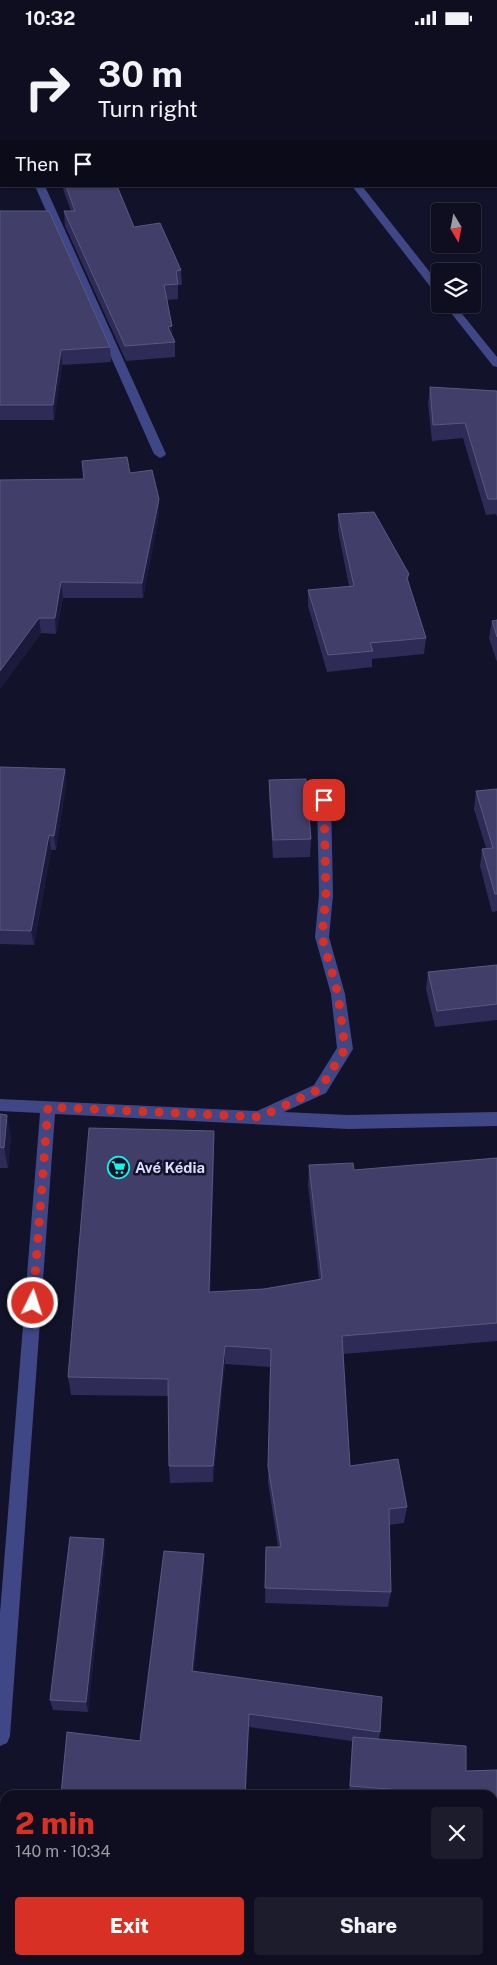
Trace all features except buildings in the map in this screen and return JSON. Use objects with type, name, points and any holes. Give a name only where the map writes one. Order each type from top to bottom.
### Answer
[{"type":"street","points":[[40,187],[160,454]]},
{"type":"street","points":[[358,187],[431,281]]},
{"type":"street","points":[[456,313],[497,364]]},
{"type":"street","points":[[260,1117],[320,1089],[345,1049],[338,994],[322,937],[326,895],[324,800]]},
{"type":"street","points":[[0,1105],[348,1121],[497,1119]]},
{"type":"street","points":[[0,1736],[48,1107]]},
{"type":"place","name":"Avé Kédia","points":[[119,1168]]},
{"type":"route","points":[[33,1303],[48,1107],[260,1117],[320,1089],[345,1049],[338,994],[322,937],[326,895],[324,800]]}]
